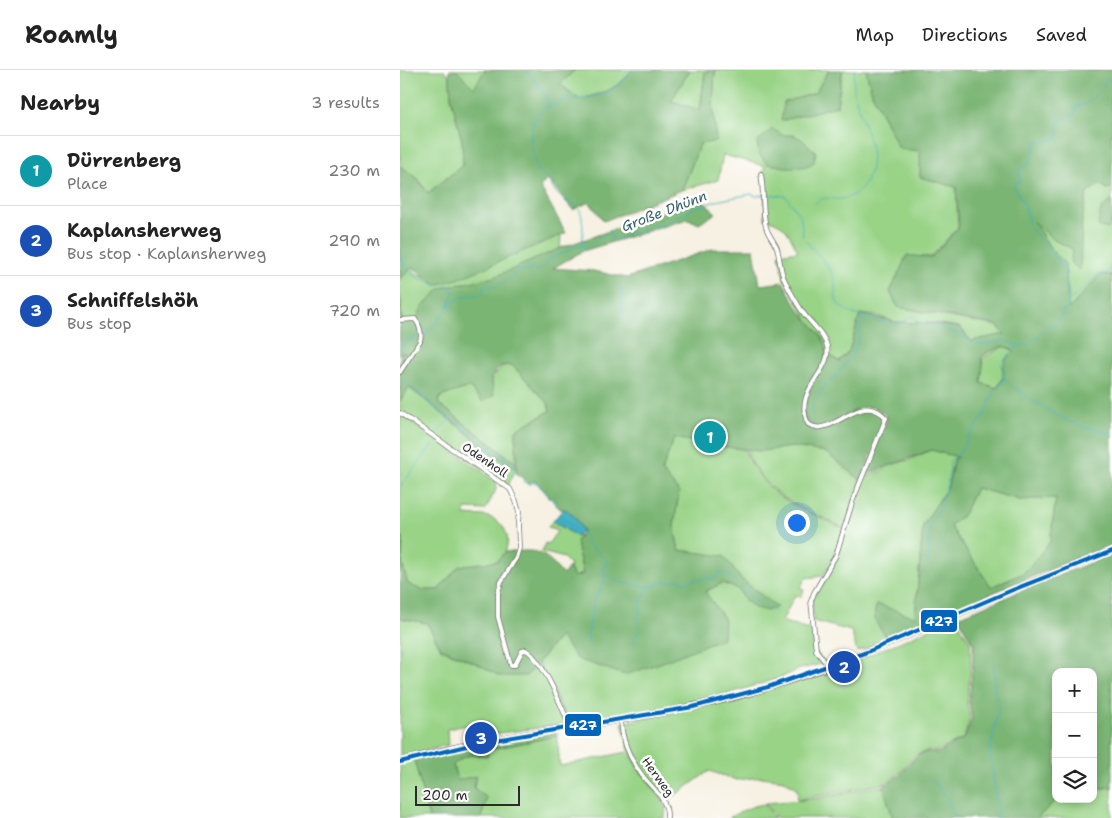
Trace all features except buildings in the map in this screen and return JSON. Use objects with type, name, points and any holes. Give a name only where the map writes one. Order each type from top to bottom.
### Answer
[{"type":"main road","points":[[400,762],[482,742],[621,721],[726,699],[830,667],[1035,581],[1112,551]]},
{"type":"street","points":[[761,174],[764,190],[766,229],[776,248],[784,279],[802,311],[827,345],[827,355],[823,366],[813,381],[805,400],[804,416],[808,424],[816,428],[830,425],[852,412],[869,409],[881,411],[886,418],[853,500],[836,555],[811,601],[816,650],[830,667]]},
{"type":"street","points":[[400,320],[416,319],[422,336],[400,372]]},
{"type":"street","name":"Odenholl","points":[[400,413],[510,489],[519,512],[519,548],[516,558],[500,582],[498,593],[500,629],[511,665],[515,665],[522,650],[526,650],[535,658],[553,688],[571,729]]},
{"type":"street","name":"Herweg","points":[[621,721],[624,743],[642,775],[666,804],[667,818]]},
{"type":"green space","points":[[400,70],[443,70],[450,79],[451,97],[462,141],[463,165],[428,193],[416,177],[400,166]]},
{"type":"green space","points":[[449,70],[456,70],[474,88],[485,70],[575,70],[560,84],[579,99],[615,87],[632,70],[690,70],[671,101],[700,110],[705,72],[715,70],[713,104],[716,141],[700,144],[682,190],[604,221],[589,202],[573,210],[548,180],[540,186],[566,233],[458,279],[436,285],[413,267],[400,279],[400,166],[416,177],[428,193],[463,165],[462,141],[451,97]]},
{"type":"green space","points":[[456,70],[485,70],[474,88]]},
{"type":"green space","points":[[575,70],[632,70],[615,87],[579,99],[560,84]]},
{"type":"green space","points":[[690,70],[711,70],[705,72],[700,110],[671,101]]},
{"type":"green space","points":[[715,70],[829,70],[815,93],[781,121],[837,105],[843,70],[866,70],[872,94],[899,148],[921,150],[920,177],[956,187],[958,227],[931,257],[907,256],[890,292],[898,307],[997,326],[1005,334],[971,341],[960,327],[935,323],[896,322],[877,316],[861,314],[849,351],[839,361],[828,354],[784,279],[779,254],[798,251],[786,230],[778,224],[765,219],[765,188],[762,174],[765,166],[723,155],[718,180],[682,190],[700,144],[716,141],[713,104]]},
{"type":"green space","points":[[829,70],[842,70],[837,106],[781,121],[784,102],[815,93]]},
{"type":"green space","points":[[866,70],[1112,70],[1112,187],[1107,189],[1100,184],[1087,193],[1082,220],[1080,270],[1070,262],[1073,249],[1054,240],[1033,221],[1051,249],[1065,264],[1069,309],[1100,275],[1112,275],[1112,545],[1016,583],[888,639],[875,619],[874,614],[877,604],[915,617],[923,526],[948,486],[954,459],[958,457],[931,450],[865,475],[887,417],[880,410],[865,408],[827,425],[816,427],[809,423],[806,417],[805,408],[811,388],[828,354],[839,362],[849,351],[860,314],[896,322],[935,324],[960,328],[971,341],[1005,334],[997,325],[898,307],[890,292],[907,255],[931,258],[959,227],[956,187],[920,177],[920,151],[899,149],[872,93]],"holes":[[[1003,346],[1015,351],[1006,359],[1003,367],[1003,377],[997,388],[981,383],[983,364],[981,358]],[[976,488],[1020,500],[1056,498],[1050,542],[1024,573],[991,587],[950,526],[963,515]]]},
{"type":"green space","points":[[772,129],[783,135],[794,135],[801,139],[816,152],[814,162],[797,168],[767,164],[759,154],[757,142]]},
{"type":"green space","points":[[1100,184],[1107,189],[1112,187],[1112,200],[1101,209],[1107,229],[1112,220],[1112,275],[1100,275],[1069,310],[1065,264],[1051,249],[1031,218],[1054,240],[1073,249],[1082,220],[1087,193]]},
{"type":"green space","points":[[701,199],[716,213],[699,224],[688,219],[583,251],[553,268],[594,271],[627,278],[712,249],[754,249],[760,285],[783,282],[798,309],[822,337],[826,349],[825,358],[811,381],[807,392],[804,415],[806,421],[816,429],[832,425],[852,413],[869,410],[880,412],[885,419],[861,480],[825,452],[793,447],[760,451],[716,446],[674,438],[662,471],[679,492],[674,526],[679,550],[724,556],[740,578],[777,607],[767,611],[755,608],[745,600],[738,589],[722,583],[705,592],[724,618],[723,638],[625,675],[577,659],[560,636],[526,676],[499,676],[480,665],[441,648],[427,623],[400,618],[400,537],[403,537],[402,563],[408,584],[422,590],[438,590],[459,566],[497,561],[505,552],[533,551],[544,555],[563,575],[569,567],[574,577],[583,574],[576,542],[583,531],[574,516],[568,511],[560,509],[538,484],[534,481],[530,484],[528,483],[516,473],[517,468],[516,430],[550,411],[548,403],[512,365],[500,366],[491,378],[494,395],[483,402],[469,387],[440,397],[438,403],[516,463],[516,468],[509,466],[409,387],[400,401],[400,360],[405,352],[400,354],[400,286],[402,320],[416,321],[422,307],[441,288],[494,277],[563,247]]},
{"type":"green space","points":[[1112,200],[1112,220],[1108,229],[1098,226],[1101,209]]},
{"type":"green space","points":[[561,235],[560,252],[400,365],[400,249],[416,273],[442,283],[519,248]]},
{"type":"green space","points":[[1004,346],[1015,351],[1003,367],[1003,377],[998,388],[981,383],[982,359]]},
{"type":"green space","points":[[512,365],[548,403],[550,411],[516,430],[516,463],[438,403],[440,397],[469,387],[483,402],[493,395],[492,379],[502,366]]},
{"type":"green space","points":[[408,387],[509,466],[516,468],[508,486],[400,413],[400,401]]},
{"type":"green space","points":[[400,414],[497,482],[495,492],[485,510],[465,509],[465,515],[486,516],[499,522],[505,531],[508,541],[504,553],[497,561],[459,566],[438,590],[422,590],[408,585],[402,563],[403,538],[400,537]]},
{"type":"green space","points":[[674,438],[743,449],[756,471],[772,490],[798,507],[844,529],[836,554],[823,576],[806,578],[800,588],[804,590],[801,597],[795,595],[782,621],[805,629],[812,629],[815,650],[825,663],[800,669],[780,678],[734,692],[637,713],[570,724],[538,663],[560,635],[724,618],[704,592],[722,583],[738,589],[745,600],[776,607],[740,578],[723,556],[679,551],[674,526],[679,492],[662,471]]},
{"type":"green space","points":[[793,447],[825,452],[861,480],[844,528],[799,507],[775,491],[758,471],[745,449],[760,451]]},
{"type":"green space","points":[[931,450],[959,457],[954,459],[948,486],[923,526],[915,617],[875,620],[888,639],[857,652],[851,631],[813,621],[812,601],[837,555],[853,501],[865,477],[882,471],[887,466],[909,460]]},
{"type":"green space","points":[[976,488],[1020,500],[1056,498],[1050,542],[1024,573],[991,587],[950,526],[963,515]]},
{"type":"green space","points":[[553,520],[576,536],[580,535],[576,542],[583,573],[574,577],[569,567],[570,565],[564,558],[542,552],[545,543],[548,544],[558,530],[548,527]]},
{"type":"green space","points":[[1112,554],[1112,787],[1097,789],[1097,668],[1052,668],[1053,803],[1037,818],[893,818],[883,786],[898,776],[918,755],[927,752],[938,753],[965,738],[972,718],[969,703],[973,644],[958,617]]},
{"type":"green space","points":[[400,618],[427,623],[441,649],[480,665],[499,676],[538,664],[552,688],[568,724],[477,736],[472,724],[447,729],[448,745],[400,757]]},
{"type":"green space","points":[[955,618],[970,642],[971,664],[967,704],[970,718],[964,738],[938,751],[927,751],[917,754],[887,783],[797,800],[798,793],[796,788],[784,780],[762,777],[737,780],[709,771],[666,802],[639,770],[629,751],[622,723],[726,700],[803,678],[860,658]]},
{"type":"green space","points":[[557,732],[557,736],[487,750],[488,756],[473,755],[461,759],[453,765],[457,780],[476,776],[474,788],[487,798],[481,818],[429,818],[414,759]]},
{"type":"green space","points":[[557,736],[560,766],[627,752],[666,806],[665,818],[481,818],[487,798],[474,788],[457,780],[453,765],[469,756],[487,756],[486,750]]},
{"type":"green space","points":[[414,759],[429,818],[400,818],[400,763]]},
{"type":"green space","points":[[883,786],[893,818],[777,818],[765,803],[813,799]]},
{"type":"green space","points":[[1112,787],[1112,818],[1037,818],[1053,803],[1097,803],[1097,789]]},
{"type":"green space","points":[[764,804],[775,818],[729,818],[746,809]]},
{"type":"water","points":[[563,509],[574,516],[583,531],[576,536],[553,521]]},
{"type":"waterway","points":[[525,70],[539,85],[550,106]]},
{"type":"waterway","points":[[582,247],[583,225],[579,209],[556,193],[547,179],[538,172],[531,139],[533,123],[543,109],[558,105],[561,100],[592,97],[610,91],[618,86],[632,70]]},
{"type":"waterway","points":[[815,204],[824,198],[843,199],[853,195],[863,186],[870,172],[872,157],[870,143],[856,99],[855,70]]},
{"type":"waterway","points":[[1008,342],[1021,346],[1029,344],[1049,325],[1054,325],[1058,322],[1063,314],[1062,311],[1068,308],[1069,291],[1061,265],[1030,227],[1025,206],[1014,187],[1016,182],[1020,182],[1019,169],[1030,164],[1037,141],[1048,142],[1058,137],[1059,121],[1074,115],[1077,106],[1088,103],[1104,86],[1104,82],[1107,79],[1112,80]]},
{"type":"waterway","name":"Große Dhünn","points":[[400,347],[407,340],[426,334],[448,308],[462,296],[480,295],[484,291],[484,286],[496,287],[514,275],[516,269],[528,271],[531,268],[538,271],[551,258],[578,247],[588,246],[605,234],[611,234],[612,239],[615,241],[624,235],[641,231],[652,225],[659,226],[693,209],[716,201],[751,194],[756,196],[767,194],[786,196],[801,218],[803,237]]},
{"type":"waterway","name":"Große Dhünn","points":[[806,241],[826,263],[832,273],[837,301],[841,307],[860,316],[894,325],[912,316],[921,324]]},
{"type":"waterway","points":[[400,255],[406,269],[414,276],[438,286]]},
{"type":"waterway","name":"Große Dhünn","points":[[1069,301],[1098,274],[1107,273],[1112,265]]},
{"type":"waterway","points":[[443,287],[449,285],[454,293],[448,307]]},
{"type":"waterway","points":[[621,286],[623,316]]},
{"type":"waterway","points":[[810,415],[813,404],[825,386],[839,373],[853,352],[862,319]]},
{"type":"waterway","name":"Große Dhünn","points":[[934,324],[939,328],[955,332],[977,345],[1005,340]]},
{"type":"waterway","name":"Große Dhünn","points":[[1013,351],[1017,345]]},
{"type":"waterway","points":[[928,562],[929,528],[946,490],[950,461],[958,455],[985,414],[993,394],[1004,378],[1001,364],[1011,352]]},
{"type":"waterway","points":[[402,378],[421,394],[426,401],[472,434],[473,438],[482,446],[510,462],[515,469],[513,476]]},
{"type":"waterway","points":[[1004,378],[1026,396],[1064,419],[1081,426],[1112,434]]},
{"type":"waterway","points":[[435,434],[448,421],[450,416]]},
{"type":"waterway","points":[[400,487],[433,444]]},
{"type":"waterway","points":[[523,482],[531,484]]},
{"type":"waterway","points":[[534,483],[536,482],[552,500],[556,501],[556,505]]},
{"type":"waterway","points":[[582,532],[587,540],[586,543],[607,561],[603,569],[604,574],[623,584],[631,583],[638,586],[654,586],[664,581],[670,582],[678,579],[685,582],[706,578],[713,580],[721,572],[729,575],[736,581]]},
{"type":"waterway","points":[[588,643],[587,634],[589,632],[594,599],[602,588],[604,574]]},
{"type":"waterway","points":[[634,644],[639,630],[637,618],[640,613],[641,598],[644,597],[649,586]]},
{"type":"waterway","points":[[742,586],[754,600],[775,612]]},
{"type":"waterway","points":[[994,664],[994,687],[999,706],[990,751],[998,813],[997,818]]},
{"type":"waterway","points":[[934,781],[947,798],[955,818]]},
{"type":"transit line","name":"427","points":[[400,762],[483,742],[693,707],[768,687],[867,652],[1010,591],[1112,551]]},
{"type":"place","name":"Dürrenberg","points":[[710,437]]},
{"type":"place","name":"Kaplansherweg","points":[[844,667]]},
{"type":"place","name":"Schniffelshöh","points":[[481,738]]}]
